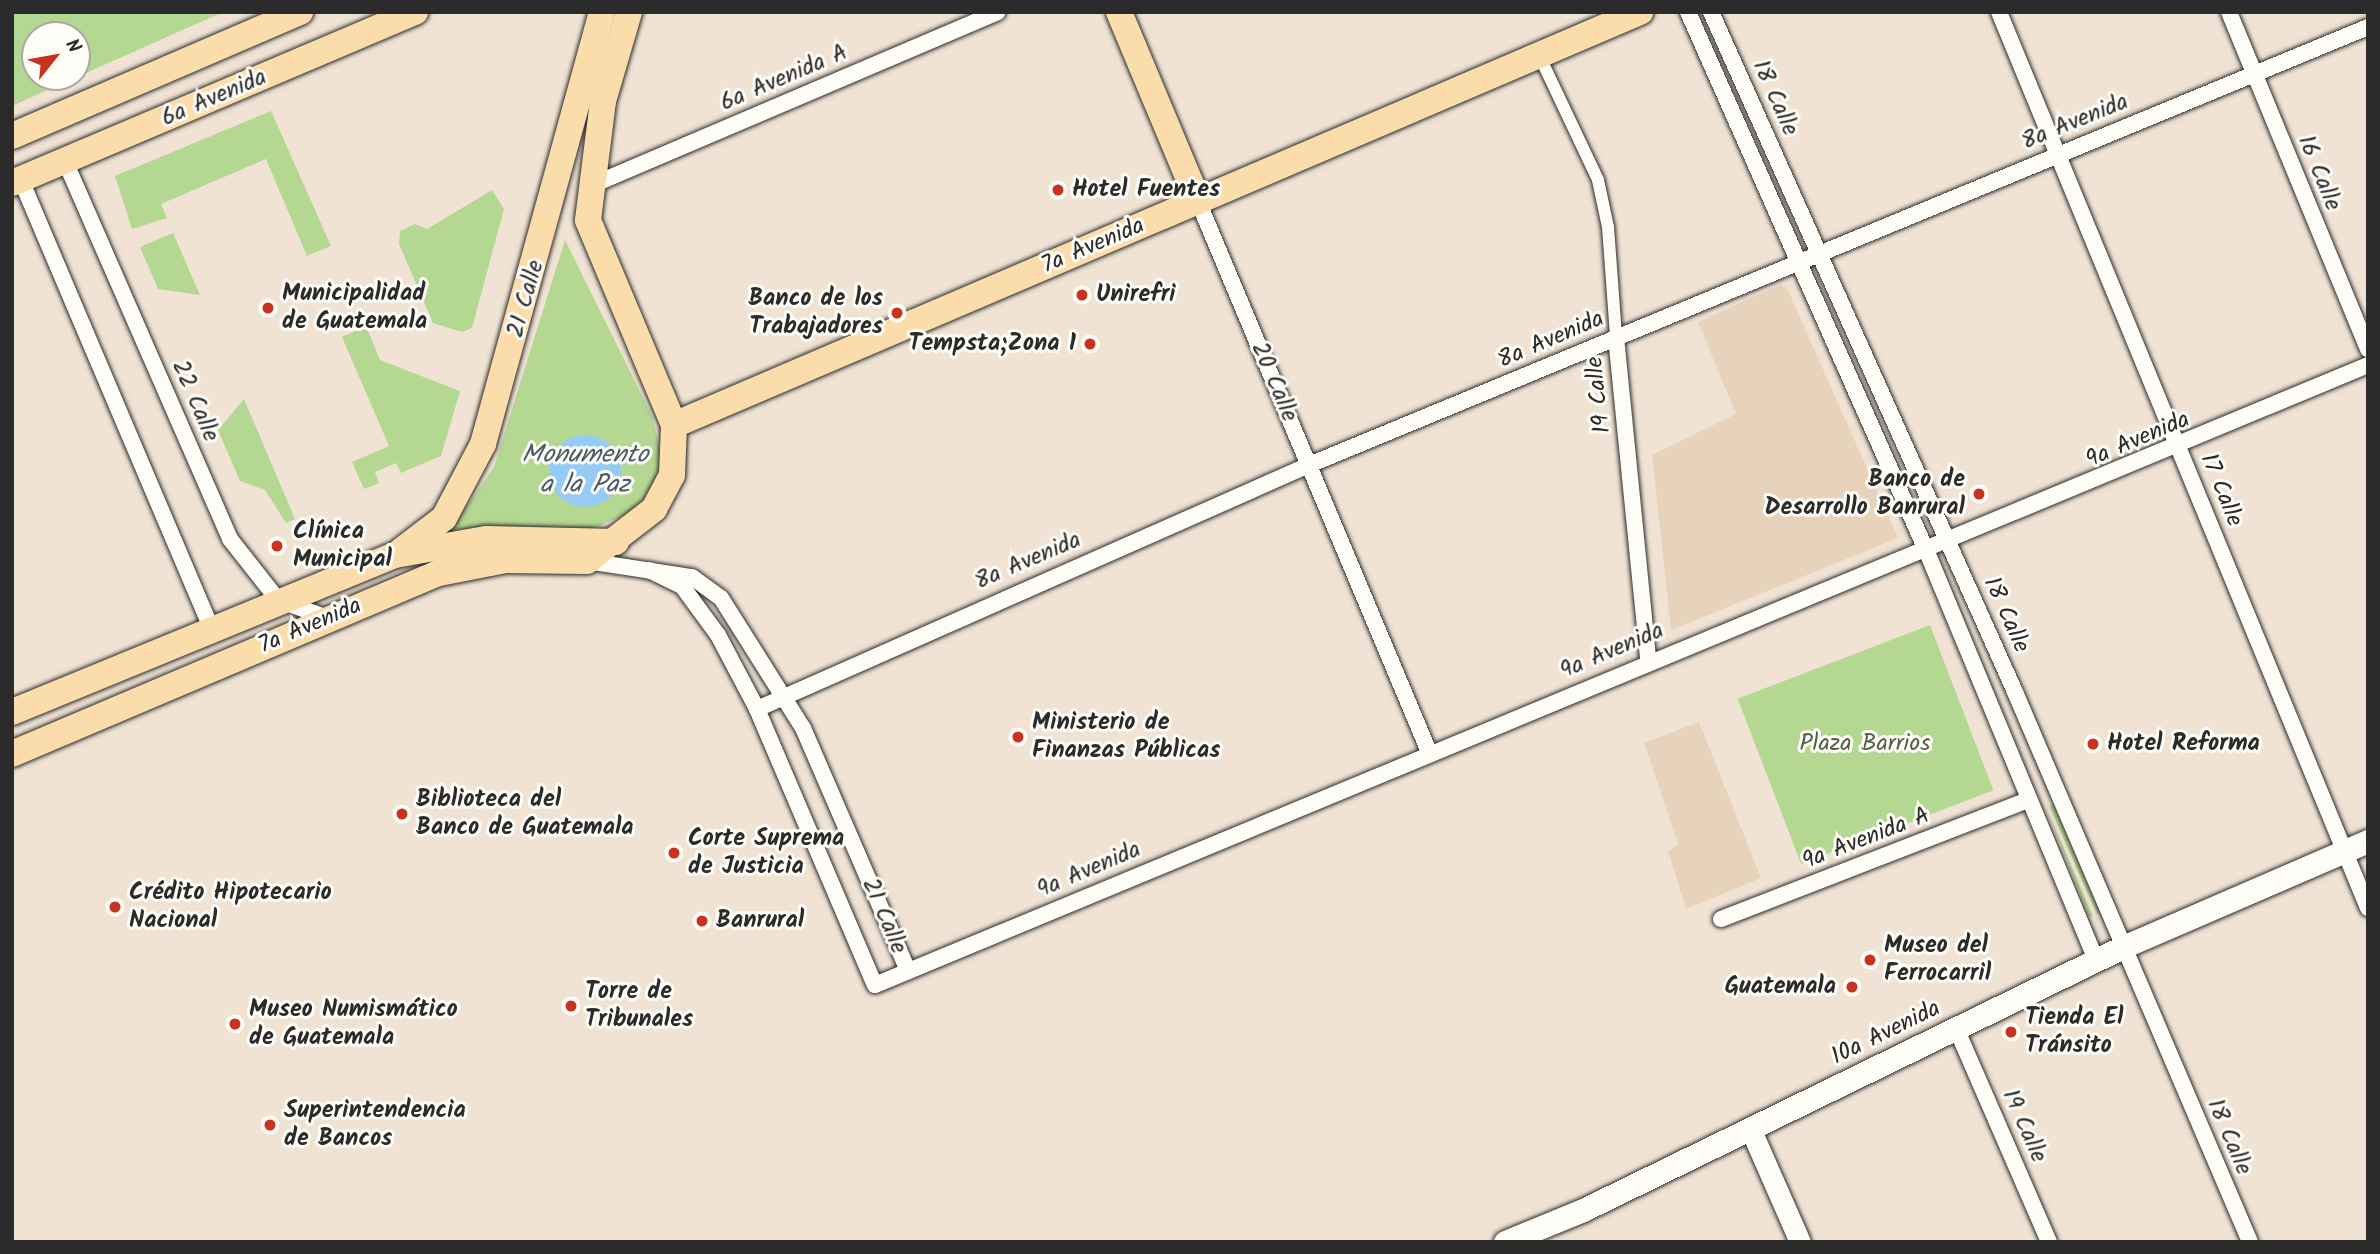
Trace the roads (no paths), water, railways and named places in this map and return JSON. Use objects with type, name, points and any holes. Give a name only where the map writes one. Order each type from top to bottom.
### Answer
[{"type":"main road","name":"6a Avenida","points":[[12,135],[300,12]]},
{"type":"main road","name":"6a Avenida","points":[[16,181],[415,12]]},
{"type":"main road","name":"21 Calle","points":[[395,555],[444,518],[473,472],[541,248],[551,185],[602,12]]},
{"type":"main road","points":[[541,248],[603,101],[629,12]]},
{"type":"main road","name":"20 Calle","points":[[1119,12],[1198,201]]},
{"type":"main road","name":"7a Avenida","points":[[674,425],[1640,12]]},
{"type":"main road","points":[[587,561],[616,541],[662,497],[672,475],[674,425],[591,231],[590,186],[603,101]]},
{"type":"main road","name":"7a Avenida","points":[[12,712],[278,600],[395,555],[486,539],[616,541]]},
{"type":"main road","name":"7a Avenida","points":[[12,754],[328,618],[471,565],[587,561]]},
{"type":"main road","name":"10a Avenida","points":[[1505,1242],[1583,1210],[2123,947],[2368,841]]},
{"type":"main road","points":[[1542,1242],[1583,1210]]},
{"type":"street","name":"6a Avenida A","points":[[590,186],[997,12]]},
{"type":"street","name":"18 Calle","points":[[1688,12],[1796,262],[1927,552],[2095,961]]},
{"type":"street","name":"18 Calle","points":[[1711,12],[1949,544],[2250,1242]]},
{"type":"street","name":"17 Calle","points":[[1999,12],[2368,908]]},
{"type":"street","name":"16 Calle","points":[[2229,12],[2368,350]]},
{"type":"street","name":"8a Avenida","points":[[757,709],[1309,466],[2057,153],[2255,76],[2368,27]]},
{"type":"street","name":"19 Calle","points":[[1539,55],[1598,180],[1608,227],[1616,337],[1648,660]]},
{"type":"street","name":"22 Calle","points":[[65,161],[230,539],[278,600]]},
{"type":"street","points":[[16,181],[211,628]]},
{"type":"street","name":"20 Calle","points":[[1198,201],[1429,752]]},
{"type":"street","name":"9a Avenida","points":[[875,985],[1648,660],[1949,544],[2368,365]]},
{"type":"street","name":"21 Calle","points":[[587,561],[649,570],[709,585],[803,728],[908,971]]},
{"type":"street","name":"21 Calle","points":[[649,570],[682,586],[702,612],[757,709],[875,985]]},
{"type":"street","points":[[278,600],[328,618]]},
{"type":"street","name":"9a Avenida A","points":[[1721,919],[2028,800]]},
{"type":"street","name":"19 Calle","points":[[1956,1028],[2049,1242]]},
{"type":"street","points":[[1750,1128],[1800,1242]]},
{"type":"water","name":"Monumento a la Paz","points":[[585,435],[599,438],[611,445],[618,457],[621,471],[618,485],[611,497],[599,504],[585,507],[571,504],[559,497],[552,485],[549,471],[552,457],[559,445],[571,438]]},
{"type":"place","name":"Hotel Fuentes","points":[[1058,190]]},
{"type":"place","name":"Unirefri","points":[[1082,295]]},
{"type":"place","name":"Municipalidad de Guatemala","points":[[268,308]]},
{"type":"place","name":"Banco de los Trabajadores","points":[[897,313]]},
{"type":"place","name":"Tempsta;Zona 1","points":[[1090,344]]},
{"type":"place","name":"Banco de Desarrollo Banrural","points":[[1979,494]]},
{"type":"place","name":"Clínica Municipal","points":[[277,546]]},
{"type":"place","name":"Ministerio de Finanzas Públicas","points":[[1018,737]]},
{"type":"place","name":"Hotel Reforma","points":[[2093,744]]},
{"type":"place","name":"Biblioteca del Banco de Guatemala","points":[[402,814]]},
{"type":"place","name":"Corte Suprema de Justicia","points":[[674,853]]},
{"type":"place","name":"Crédito Hipotecario Nacional","points":[[115,907]]},
{"type":"place","name":"Banrural","points":[[702,921]]},
{"type":"place","name":"Museo del Ferrocarril","points":[[1870,960]]},
{"type":"place","name":"Guatemala","points":[[1852,987]]},
{"type":"place","name":"Torre de Tribunales","points":[[571,1006]]},
{"type":"place","name":"Museo Numismático de Guatemala","points":[[235,1024]]},
{"type":"place","name":"Tienda El Tránsito","points":[[2011,1032]]},
{"type":"place","name":"Superintendencia de Bancos","points":[[270,1125]]},
{"type":"park label","name":"Plaza Barrios","points":[[1865,744]]}]
